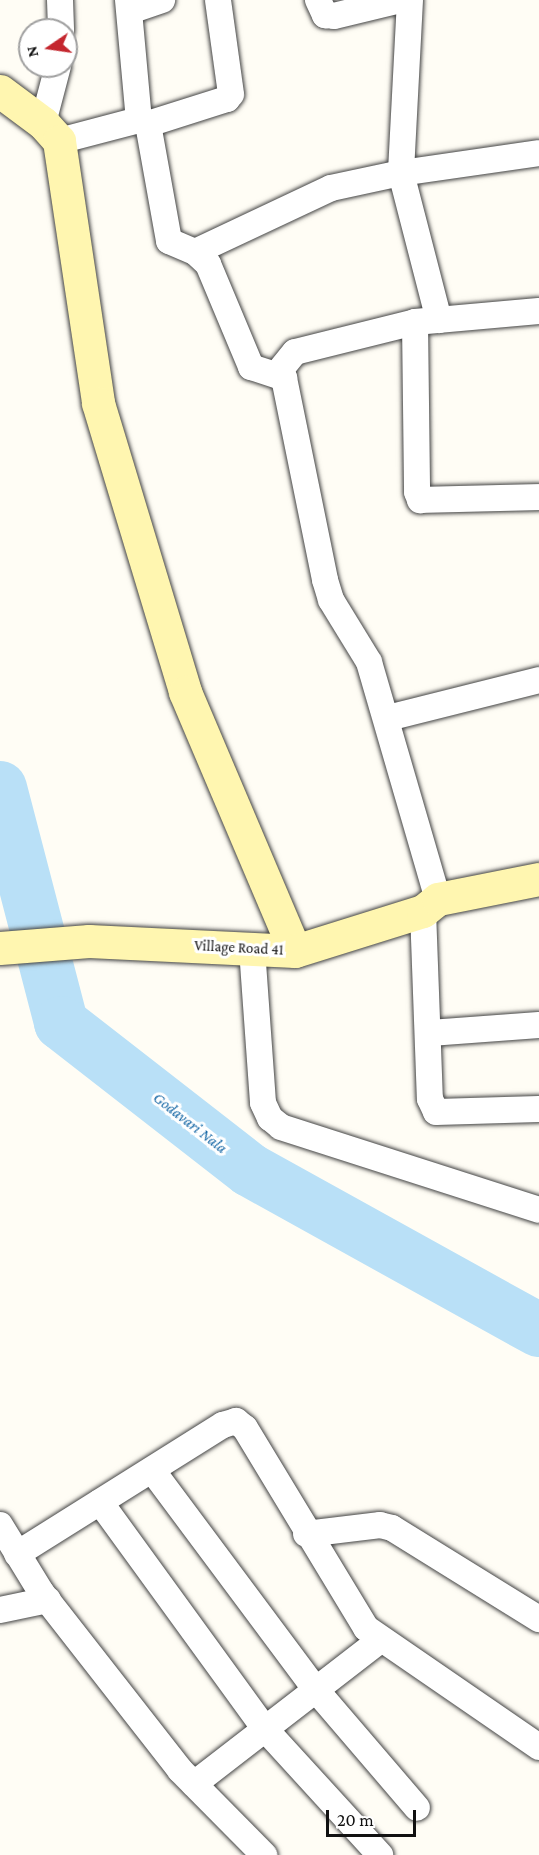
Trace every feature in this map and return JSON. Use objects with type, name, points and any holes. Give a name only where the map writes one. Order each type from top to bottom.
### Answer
[{"type":"street","points":[[60,0],[61,18]]},
{"type":"street","points":[[162,0],[129,5],[144,122],[169,241],[195,252],[208,264],[250,367],[277,374],[288,387],[325,580],[331,600],[369,662],[388,718],[430,905],[430,1099],[436,1112],[539,1109]]},
{"type":"street","points":[[0,91],[51,132],[144,122],[227,99],[231,94],[218,0]]},
{"type":"street","points":[[318,0],[325,15],[334,16],[400,0]]},
{"type":"street","points":[[410,0],[401,173],[427,321],[417,492],[420,500],[539,497]]},
{"type":"street","points":[[57,78],[51,132],[98,403],[185,692],[295,951]]},
{"type":"street","points":[[195,252],[331,188],[401,173],[539,153]]},
{"type":"street","points":[[277,374],[295,352],[427,321],[539,311]]},
{"type":"street","points":[[388,718],[539,680]]},
{"type":"street","name":"Village Road 41","points":[[2,948],[89,941],[295,951],[430,905],[539,879]]},
{"type":"street","points":[[252,949],[263,1103],[270,1118],[281,1127],[539,1210]]},
{"type":"street","points":[[430,1033],[539,1025]]},
{"type":"street","points":[[17,1554],[236,1421],[245,1428],[354,1612],[380,1640],[539,1746]]},
{"type":"street","points":[[152,1470],[316,1690],[417,1808]]},
{"type":"street","points":[[100,1502],[265,1729],[380,1855]]},
{"type":"street","points":[[0,1525],[48,1600],[194,1784],[264,1855]]},
{"type":"street","points":[[306,1534],[380,1525],[392,1528],[539,1619]]},
{"type":"street","points":[[0,1610],[48,1600]]},
{"type":"street","points":[[194,1784],[380,1640]]},
{"type":"waterway","name":"Godavari Nala","points":[[0,788],[61,1023],[250,1170],[539,1330]]}]
